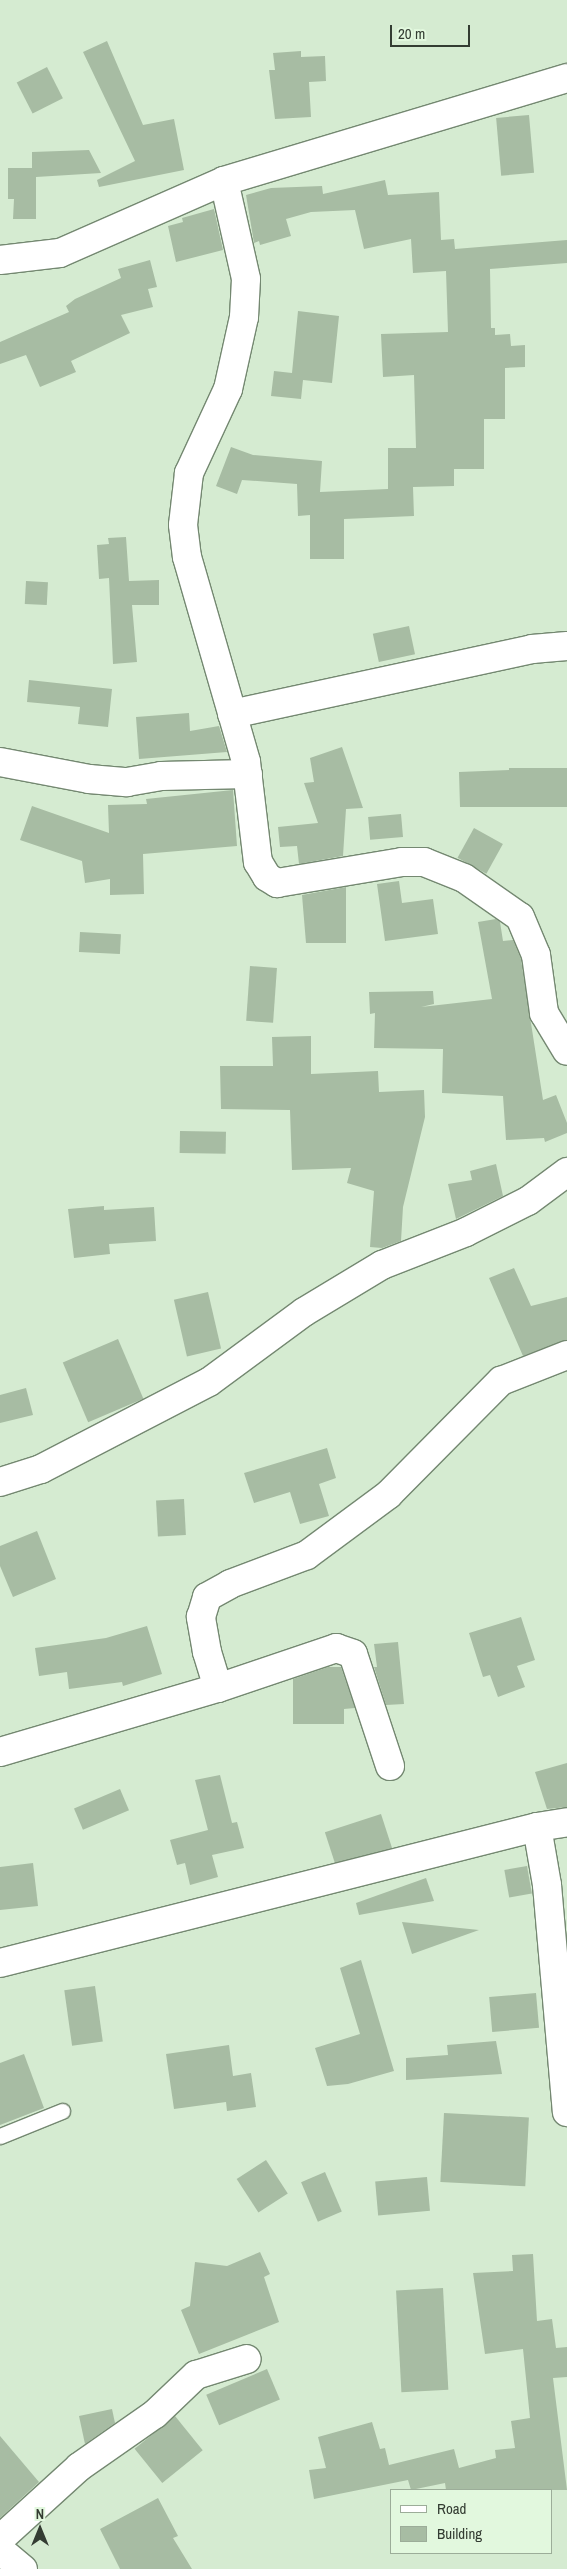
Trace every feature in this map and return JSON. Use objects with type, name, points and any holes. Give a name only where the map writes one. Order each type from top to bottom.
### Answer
[{"type":"main road","points":[[0,260],[60,253],[224,181],[567,78]]},
{"type":"main road","points":[[224,181],[246,279],[244,317],[228,389],[189,473],[183,525],[187,557],[248,774],[258,862],[267,877],[277,883],[402,862],[424,862],[464,878],[520,917],[536,955],[544,1013],[567,1052]]},
{"type":"main road","points":[[232,714],[532,650],[567,646]]},
{"type":"main road","points":[[0,762],[89,779],[127,782],[161,776],[248,774]]},
{"type":"main road","points":[[0,1482],[41,1469],[209,1382],[304,1312],[382,1265],[475,1227],[528,1201],[567,1172]]},
{"type":"main road","points":[[218,1688],[207,1652],[201,1617],[207,1597],[230,1584],[306,1555],[388,1495],[501,1381],[567,1355]]},
{"type":"main road","points":[[0,1752],[218,1688],[336,1648],[353,1654],[390,1766]]},
{"type":"main road","points":[[0,1963],[537,1827],[567,1822]]},
{"type":"main road","points":[[537,1827],[547,1886],[567,2112]]},
{"type":"main road","points":[[0,2540],[79,2467],[155,2414],[196,2375],[247,2359]]},
{"type":"main road","points":[[0,2550],[23,2569]]},
{"type":"lane","points":[[0,2136],[62,2111]]},
{"type":"building","points":[[107,41],[143,125],[174,119],[184,170],[99,187],[97,180],[135,161],[83,52]]},
{"type":"building","points":[[301,51],[301,57],[325,56],[326,81],[309,82],[311,117],[275,119],[269,70],[275,70],[273,53]]},
{"type":"building","points":[[47,67],[63,98],[33,114],[17,82]]},
{"type":"building","points":[[529,115],[534,173],[501,176],[496,118]]},
{"type":"building","points":[[89,150],[101,173],[36,177],[36,219],[13,219],[14,199],[8,199],[8,168],[32,168],[32,152]]},
{"type":"building","points":[[385,180],[388,195],[439,192],[441,240],[454,239],[455,249],[567,240],[567,263],[490,269],[491,328],[495,328],[495,335],[510,334],[511,346],[525,345],[525,367],[505,368],[505,419],[484,419],[484,469],[454,469],[454,486],[413,487],[414,516],[344,519],[344,559],[310,559],[310,515],[298,516],[297,484],[242,480],[237,494],[216,486],[231,447],[253,455],[322,461],[320,492],[388,489],[388,448],[416,448],[414,375],[383,377],[381,334],[448,332],[446,271],[413,273],[411,239],[364,249],[355,210],[311,212],[286,219],[291,236],[260,245],[259,241],[254,243],[246,195],[271,188],[322,186],[323,194]]},
{"type":"building","points":[[214,209],[223,250],[176,262],[168,226],[183,222],[182,218]]},
{"type":"building","points":[[150,260],[157,287],[148,289],[153,307],[121,315],[130,333],[71,361],[76,372],[40,387],[26,355],[0,364],[0,342],[69,312],[66,306],[75,299],[121,278],[118,269]]},
{"type":"building","points":[[298,311],[339,316],[332,383],[303,380],[301,399],[271,396],[274,371],[292,373]]},
{"type":"building","points":[[126,537],[129,581],[159,580],[159,605],[132,605],[137,662],[113,664],[109,578],[99,579],[97,545],[109,544],[108,538]]},
{"type":"building","points":[[26,581],[48,582],[47,605],[25,604]]},
{"type":"building","points":[[409,626],[415,654],[379,662],[373,634]]},
{"type":"building","points":[[29,680],[112,689],[108,727],[78,724],[80,707],[27,702]]},
{"type":"building","points":[[189,713],[190,731],[219,726],[227,752],[139,759],[136,717]]},
{"type":"building","points":[[342,747],[363,808],[346,809],[343,856],[299,864],[297,846],[280,847],[278,827],[318,823],[304,783],[314,782],[310,758]]},
{"type":"building","points":[[509,768],[567,768],[567,807],[460,807],[459,772],[509,770]]},
{"type":"building","points":[[233,790],[237,846],[143,854],[144,894],[110,895],[110,879],[85,883],[82,861],[20,840],[32,806],[109,833],[108,805],[147,804],[146,799]]},
{"type":"building","points":[[401,814],[403,837],[370,840],[368,817]]},
{"type":"building","points":[[474,828],[503,844],[486,874],[458,858]]},
{"type":"building","points":[[399,881],[402,903],[433,899],[438,934],[385,941],[377,884]]},
{"type":"building","points":[[346,887],[346,943],[306,943],[302,895]]},
{"type":"building","points":[[496,919],[500,922],[503,941],[513,940],[521,959],[543,1100],[556,1095],[567,1123],[567,1133],[545,1142],[544,1138],[506,1140],[503,1096],[442,1093],[443,1049],[374,1048],[375,1013],[370,1014],[369,992],[433,991],[434,1004],[421,1007],[492,999],[478,922]]},
{"type":"building","points":[[80,932],[121,934],[120,954],[79,952]]},
{"type":"building","points":[[250,966],[277,968],[273,1023],[246,1021]]},
{"type":"building","points":[[311,1036],[311,1074],[378,1071],[379,1092],[424,1090],[425,1117],[403,1207],[401,1241],[382,1248],[370,1247],[374,1191],[347,1183],[351,1168],[292,1170],[290,1110],[221,1109],[220,1066],[273,1066],[272,1037]]},
{"type":"building","points":[[180,1131],[226,1132],[226,1154],[180,1153]]},
{"type":"building","points":[[496,1164],[503,1196],[456,1219],[448,1184],[472,1180],[470,1171]]},
{"type":"building","points":[[104,1206],[104,1210],[154,1207],[156,1241],[109,1244],[110,1254],[74,1258],[68,1209]]},
{"type":"building","points":[[514,1268],[531,1306],[567,1297],[567,1340],[523,1356],[489,1278]]},
{"type":"building","points":[[208,1292],[221,1349],[187,1356],[174,1300]]},
{"type":"building","points":[[118,1339],[143,1399],[88,1422],[63,1362]]},
{"type":"building","points":[[26,1388],[33,1415],[0,1423],[0,1395]]},
{"type":"building","points":[[327,1448],[336,1478],[319,1484],[329,1516],[300,1524],[290,1492],[254,1503],[244,1473]]},
{"type":"building","points":[[184,1499],[186,1535],[158,1536],[156,1500]]},
{"type":"building","points":[[37,1531],[56,1579],[13,1597],[0,1566],[0,1546]]},
{"type":"building","points":[[521,1617],[535,1660],[517,1666],[525,1687],[498,1697],[490,1675],[483,1677],[469,1633]]},
{"type":"building","points":[[147,1626],[162,1674],[123,1686],[122,1682],[69,1689],[67,1672],[39,1676],[35,1648],[106,1638]]},
{"type":"building","points":[[398,1642],[404,1704],[386,1705],[374,1667],[377,1667],[374,1644]]},
{"type":"building","points":[[328,1667],[341,1667],[355,1708],[344,1709],[344,1724],[293,1724],[293,1679]]},
{"type":"building","points":[[567,1763],[567,1807],[547,1809],[535,1772]]},
{"type":"building","points":[[220,1775],[232,1823],[237,1822],[244,1848],[212,1855],[218,1877],[190,1885],[185,1863],[177,1865],[170,1840],[208,1830],[195,1780]]},
{"type":"building","points":[[120,1789],[129,1810],[83,1830],[74,1809]]},
{"type":"building","points":[[381,1814],[392,1848],[336,1866],[325,1832]]},
{"type":"building","points":[[33,1863],[38,1906],[0,1910],[0,1867]]},
{"type":"building","points":[[527,1866],[532,1894],[509,1898],[504,1870]]},
{"type":"building","points":[[426,1878],[434,1901],[359,1915],[356,1903]]},
{"type":"building","points":[[402,1922],[479,1930],[412,1954]]},
{"type":"building","points":[[361,1960],[394,2071],[348,2084],[327,2086],[315,2048],[360,2034],[340,1968]]},
{"type":"building","points":[[95,1986],[103,2041],[72,2046],[64,1990]]},
{"type":"building","points":[[536,1993],[539,2028],[492,2032],[489,1997]]},
{"type":"building","points":[[496,2041],[502,2074],[406,2080],[406,2058],[448,2055],[447,2045]]},
{"type":"building","points":[[229,2045],[233,2076],[251,2073],[256,2107],[227,2111],[226,2102],[174,2109],[166,2054]]},
{"type":"building","points":[[24,2054],[44,2108],[0,2125],[0,2063]]},
{"type":"building","points":[[444,2113],[529,2117],[525,2186],[440,2182]]},
{"type":"building","points":[[266,2160],[288,2194],[258,2213],[237,2179]]},
{"type":"building","points":[[325,2172],[342,2212],[318,2222],[301,2182]]},
{"type":"building","points":[[427,2177],[430,2211],[378,2215],[375,2182]]},
{"type":"building","points":[[260,2252],[270,2274],[264,2277],[279,2322],[199,2354],[181,2310],[190,2306],[195,2262],[227,2266]]},
{"type":"building","points":[[533,2254],[537,2321],[552,2319],[556,2348],[567,2347],[567,2377],[553,2378],[567,2490],[446,2489],[445,2483],[411,2489],[408,2480],[314,2499],[309,2470],[326,2468],[318,2437],[372,2422],[380,2449],[385,2448],[389,2465],[454,2449],[459,2468],[496,2458],[495,2450],[515,2448],[511,2421],[530,2418],[523,2349],[485,2354],[473,2273],[513,2271],[512,2255]]},
{"type":"building","points":[[443,2288],[448,2390],[401,2392],[396,2290]]},
{"type":"building","points":[[267,2369],[280,2399],[219,2425],[206,2395]]},
{"type":"building","points":[[112,2409],[115,2423],[85,2444],[79,2416]]},
{"type":"building","points":[[175,2416],[203,2450],[162,2483],[135,2449]]},
{"type":"building","points":[[0,2436],[39,2482],[0,2518]]},
{"type":"building","points":[[158,2498],[178,2536],[173,2538],[192,2569],[120,2569],[100,2529]]}]
